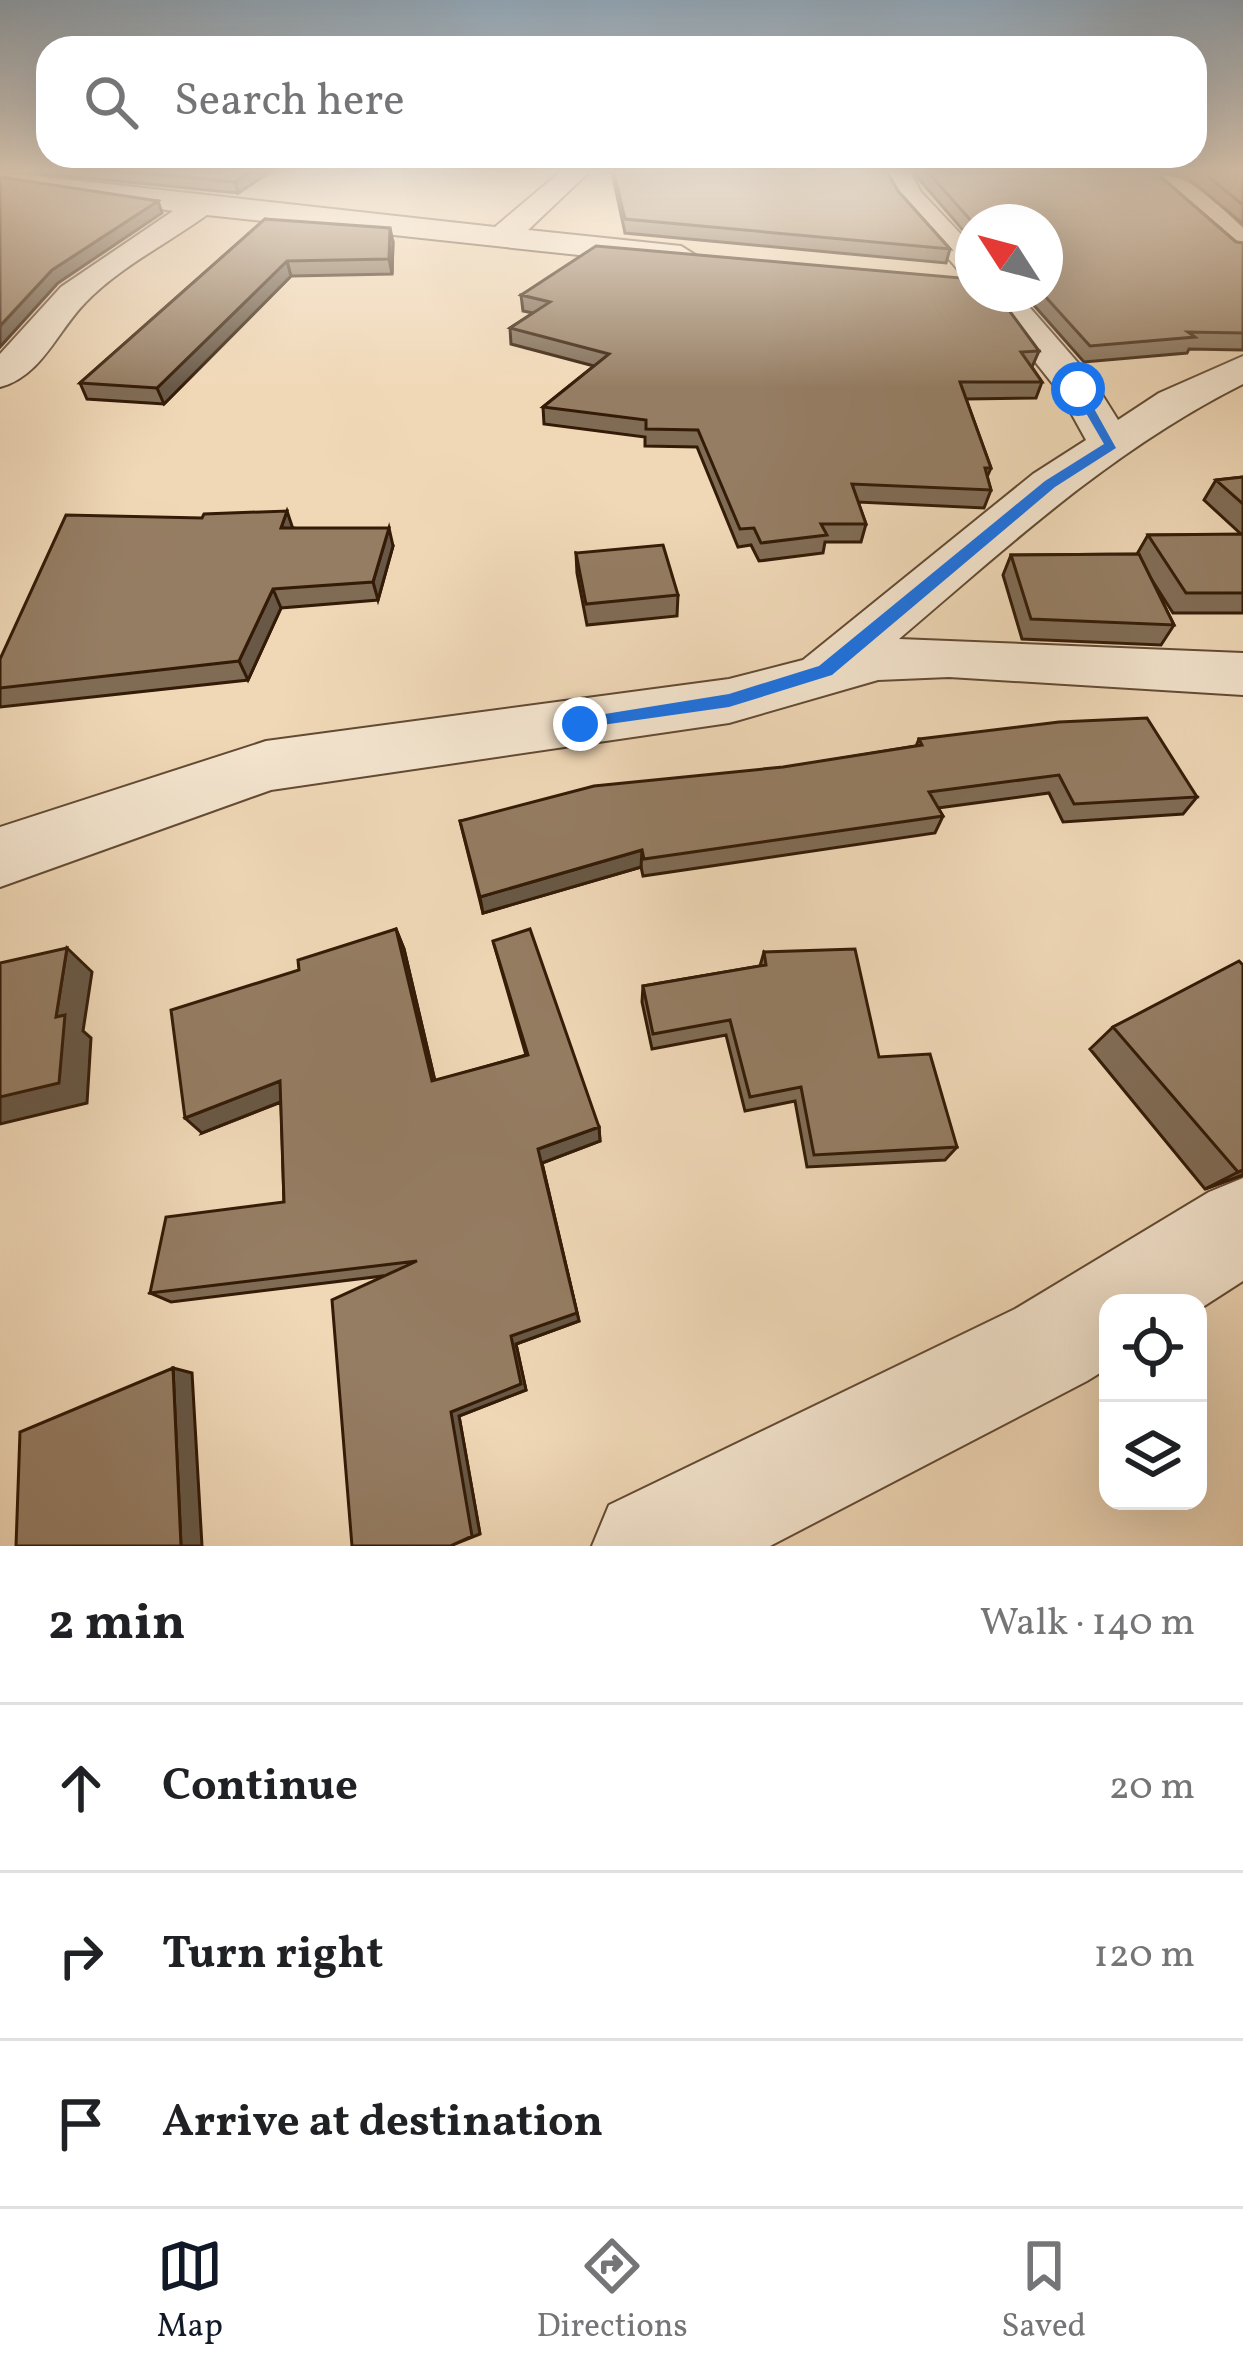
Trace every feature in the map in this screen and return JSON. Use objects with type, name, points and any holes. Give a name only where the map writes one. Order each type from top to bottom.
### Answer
[{"type":"street","points":[[0,375],[34,344],[73,294],[148,244]]},
{"type":"street","points":[[559,244],[710,260]]},
{"type":"street","points":[[937,278],[955,279]]},
{"type":"street","points":[[1014,312],[1078,389],[1111,445]]},
{"type":"street","points":[[826,670],[1013,513],[1174,401],[1243,368]]},
{"type":"street","points":[[0,857],[266,766],[729,701],[826,670],[877,660],[949,657],[1243,674]]},
{"type":"street","points":[[1133,1294],[1243,1226]]},
{"type":"street","points":[[650,1546],[1051,1345],[1099,1316]]},
{"type":"building","points":[[0,244],[92,244],[52,270],[0,326]]},
{"type":"building","points":[[237,244],[389,244],[389,259],[287,261],[157,388],[80,383]]},
{"type":"building","points":[[897,244],[946,244],[950,249]]},
{"type":"building","points":[[1063,244],[1243,244],[1243,333],[1188,332],[1195,337],[1090,346],[1059,312],[1063,312]]},
{"type":"building","points":[[596,246],[955,277],[955,312],[1010,312],[1039,351],[1021,352],[1042,382],[960,382],[991,468],[985,468],[991,490],[852,484],[866,524],[821,524],[827,535],[761,543],[754,528],[740,529],[698,430],[646,429],[646,420],[543,407],[609,354],[510,328],[550,302],[521,295]]},
{"type":"building","points":[[1243,477],[1243,504],[1216,480]]},
{"type":"building","points":[[287,511],[281,528],[389,528],[373,582],[273,589],[239,661],[0,688],[0,659],[66,515],[202,518],[204,514]]},
{"type":"building","points":[[1243,534],[1243,593],[1186,593],[1148,535]]},
{"type":"building","points":[[663,545],[678,595],[586,604],[576,553]]},
{"type":"building","points":[[1139,554],[1174,625],[1031,619],[1011,555]]},
{"type":"building","points":[[1147,718],[1197,797],[1074,804],[1059,775],[929,792],[943,816],[644,859],[642,850],[480,897],[460,821],[594,786],[783,767],[922,745],[919,739],[1059,722]]},
{"type":"building","points":[[396,929],[432,1081],[528,1055],[493,941],[530,929],[599,1127],[538,1149],[577,1313],[511,1336],[521,1384],[451,1412],[472,1536],[450,1546],[352,1546],[332,1300],[417,1261],[150,1293],[166,1217],[284,1202],[280,1081],[185,1118],[171,1010],[299,970],[298,960]]},
{"type":"building","points":[[67,948],[56,1017],[65,1015],[59,1083],[0,1097],[0,963]]},
{"type":"building","points":[[855,949],[879,1057],[930,1054],[957,1147],[814,1155],[801,1087],[750,1097],[730,1020],[653,1034],[643,986],[766,965],[764,952]]},
{"type":"building","points":[[1239,961],[1243,965],[1243,1170],[1238,1172],[1113,1027]]},
{"type":"building","points":[[173,1368],[181,1546],[16,1546],[20,1432]]},
{"type":"route","points":[[580,724],[729,701],[826,670],[1050,484],[1111,445],[1078,389]]}]
